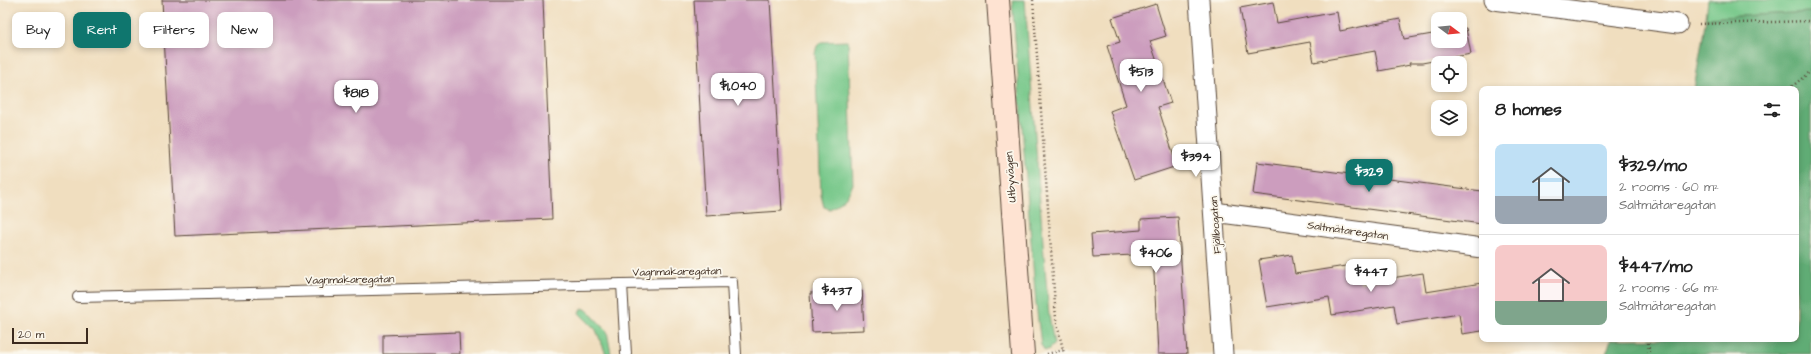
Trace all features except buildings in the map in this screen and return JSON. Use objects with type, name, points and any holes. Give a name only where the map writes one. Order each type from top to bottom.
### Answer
[{"type":"street","name":"Utbyvägen","points":[[998,0],[1023,354]]},
{"type":"street","name":"Fjällbogatan","points":[[1199,0],[1223,354]]},
{"type":"street","points":[[1494,0],[1678,24]]},
{"type":"street","name":"Saltmätaregatan","points":[[1214,212],[1479,248]]},
{"type":"lane","name":"Vagnmakaregatan","points":[[78,297],[732,282],[736,354]]},
{"type":"lane","name":"Vagnmakaregatan","points":[[622,284],[626,354]]},
{"type":"path","points":[[1033,0],[1056,319],[1064,354]]},
{"type":"path","points":[[1678,24],[1811,21]]},
{"type":"path","points":[[1793,86],[1811,71]]},
{"type":"path","points":[[1648,342],[1649,354]]},
{"type":"path","points":[[1047,354],[1063,350]]},
{"type":"green space","points":[[1012,0],[1025,0],[1044,256],[1049,315],[1054,344],[1045,351],[1041,345],[1036,304]]},
{"type":"green space","points":[[1708,0],[1811,0],[1811,12],[1706,18]]},
{"type":"green space","points":[[1811,12],[1811,354],[1606,354],[1610,342],[1799,342],[1799,86],[1695,86],[1706,18]]},
{"type":"green space","points":[[848,41],[853,184],[849,193],[844,199],[830,209],[824,207],[821,195],[815,53],[817,46],[821,42]]},
{"type":"green space","points":[[583,308],[587,310],[607,331],[611,354],[606,354],[596,330],[579,313]]}]
